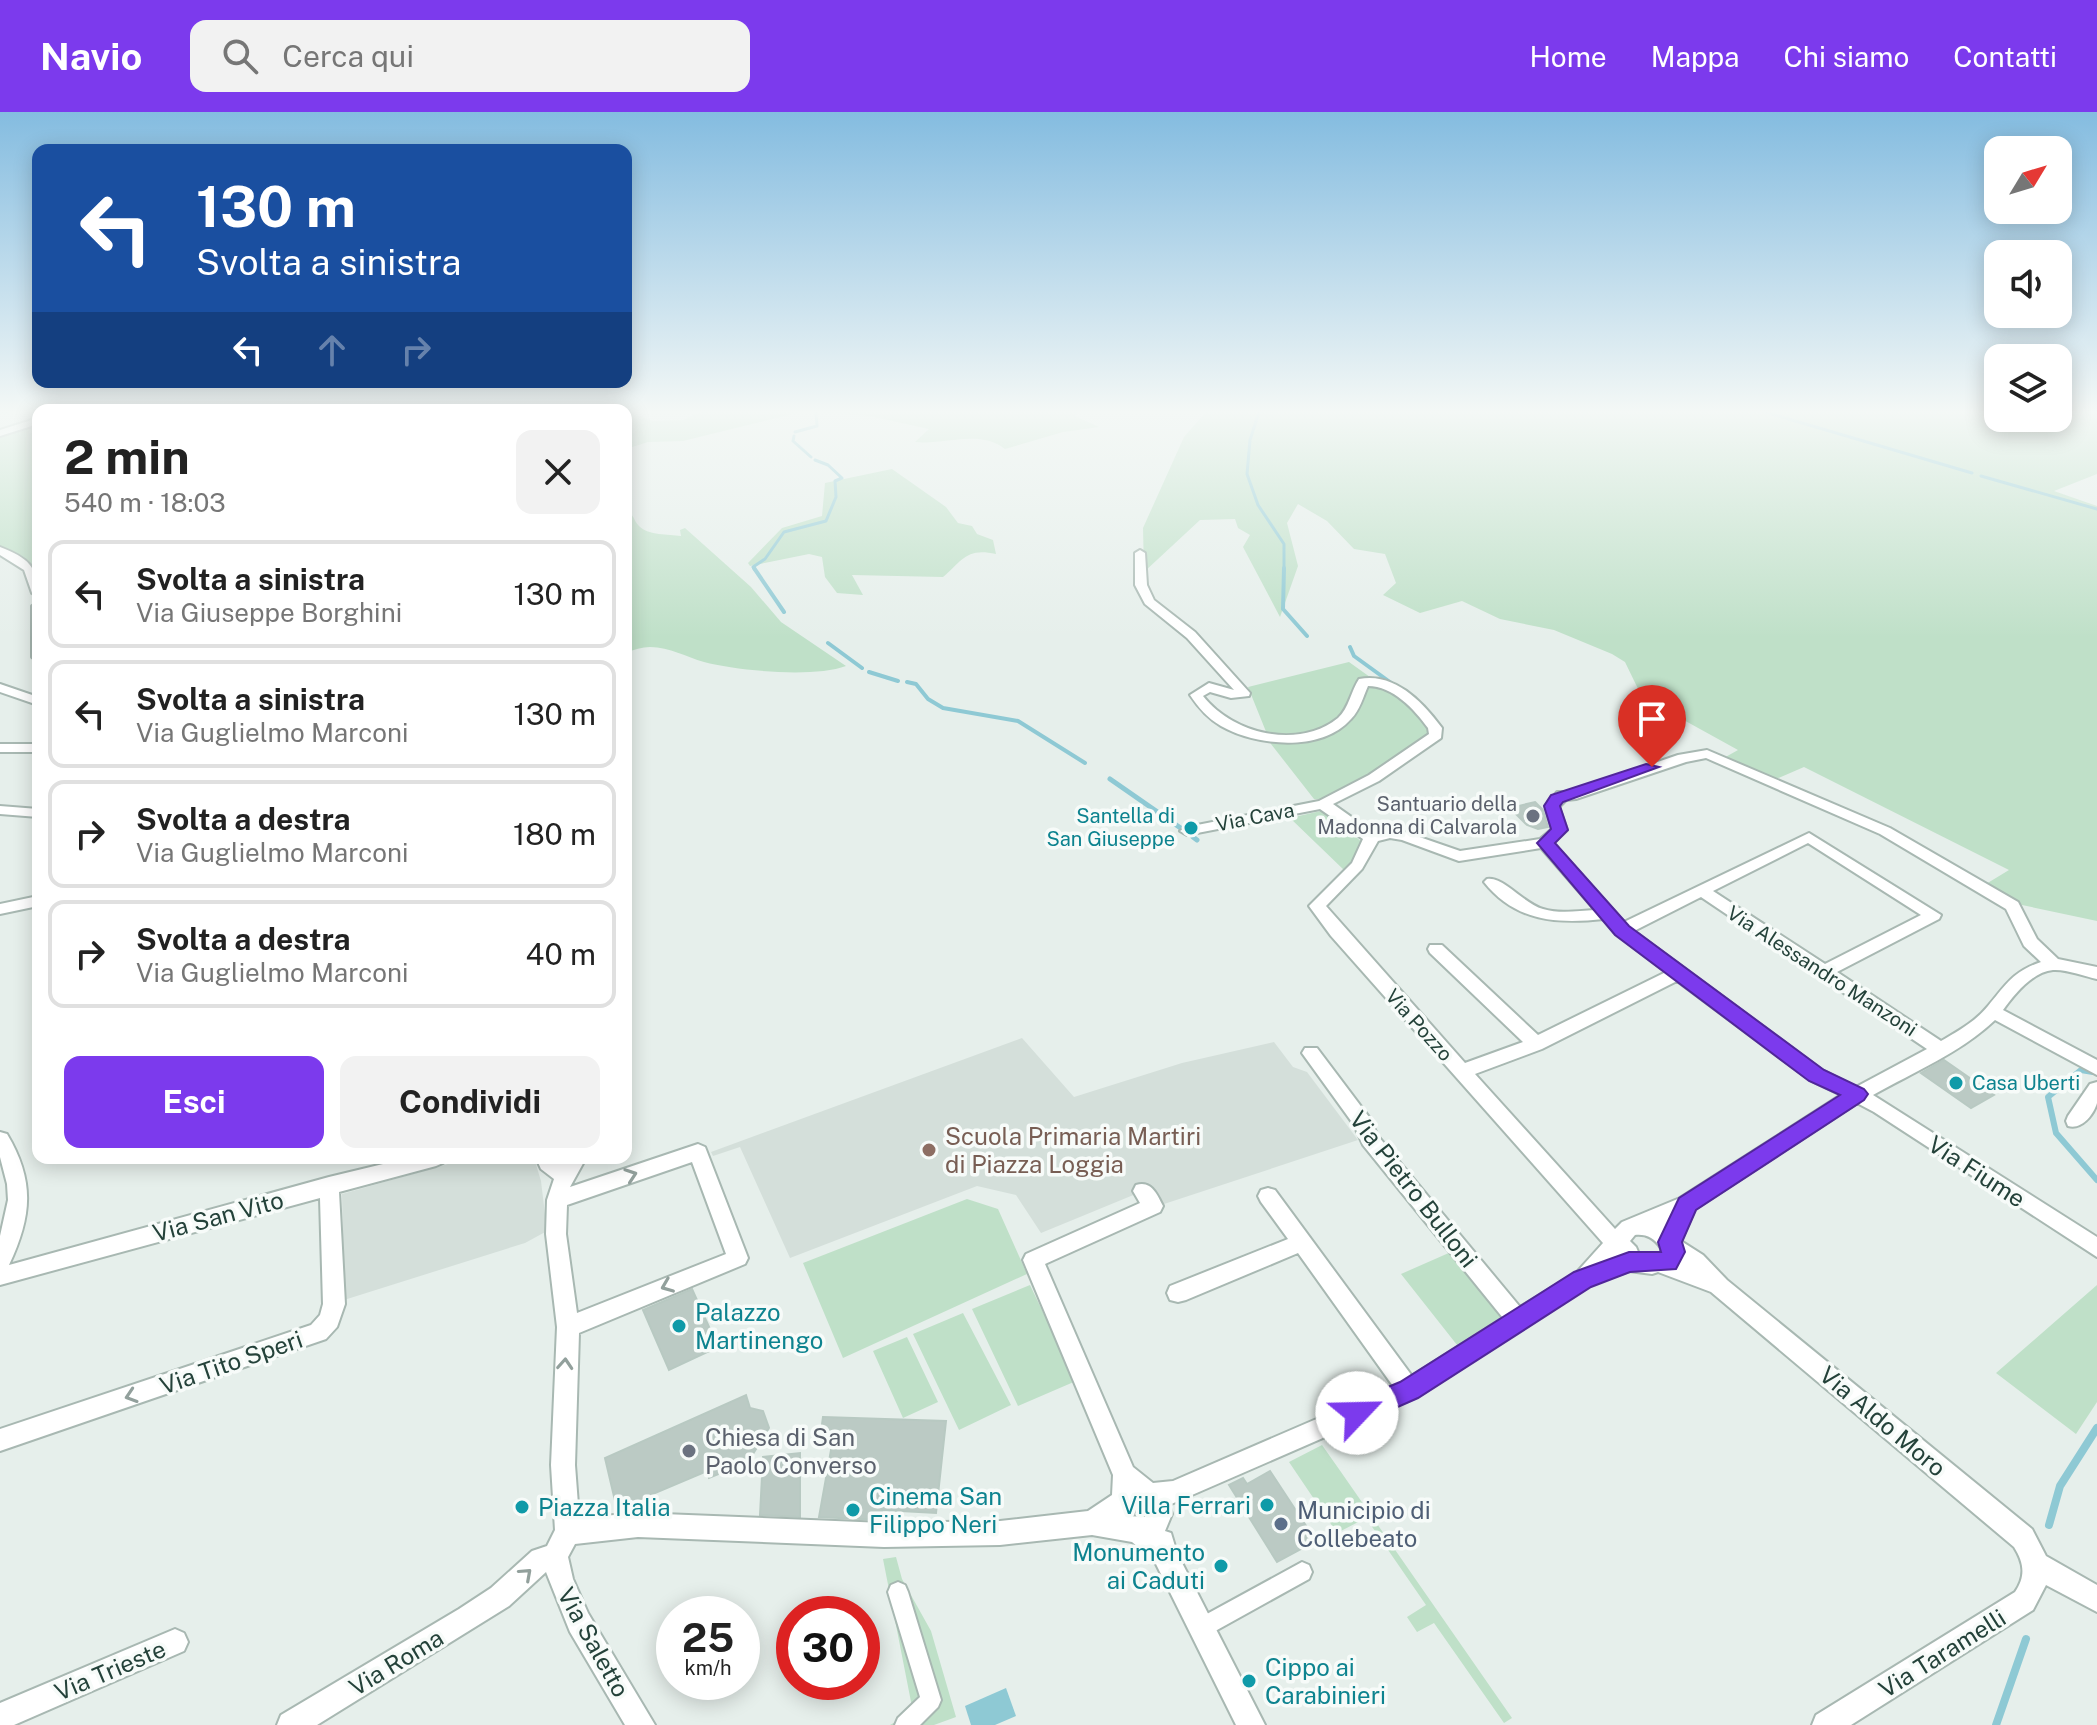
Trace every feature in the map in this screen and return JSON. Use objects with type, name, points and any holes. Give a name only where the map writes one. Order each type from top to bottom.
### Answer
[{"type":"street","points":[[3,552],[29,568],[32,576]]},
{"type":"street","name":"Via Cava","points":[[1140,553],[1141,585],[1149,602],[1191,635],[1220,670],[1244,690],[1237,695],[1213,687],[1197,692],[1197,699],[1215,715],[1257,735],[1315,735],[1343,720],[1353,707],[1363,682],[1371,681],[1410,700],[1430,721],[1436,735],[1374,778],[1323,804],[1187,831]]},
{"type":"street","points":[[0,688],[32,699]]},
{"type":"street","points":[[0,748],[32,748]]},
{"type":"street","points":[[1323,804],[1371,838],[1390,834],[1405,836],[1459,856],[1545,843],[1560,830],[1552,806],[1559,790],[1571,796],[1683,758],[1707,754],[1885,831]]},
{"type":"street","points":[[0,810],[32,813]]},
{"type":"street","points":[[1869,819],[2012,906],[2030,942],[2053,964]]},
{"type":"street","points":[[1622,930],[1809,837],[1933,915],[1824,972]]},
{"type":"street","name":"Via Pozzo","points":[[1371,838],[1355,867],[1317,906],[1582,1206],[1627,1238]]},
{"type":"street","name":"Via Fiume","points":[[1545,843],[1622,930],[1678,973],[1834,1086],[1861,1092],[2097,1248]]},
{"type":"street","points":[[1492,882],[1515,903],[1535,915],[1607,914]]},
{"type":"street","name":"Via Alessandro Manzoni","points":[[1702,891],[1942,1050]]},
{"type":"street","points":[[0,909],[32,902]]},
{"type":"street","points":[[1436,949],[1536,1044]]},
{"type":"street","points":[[1092,1523],[1137,1499],[1174,1493],[1409,1390],[1583,1279],[1627,1238],[1687,1204],[1835,1107],[1970,1033],[1993,1012],[2009,989],[2035,970],[2053,964],[2097,973]]},
{"type":"street","points":[[1461,1072],[1536,1044],[1678,973]]},
{"type":"street","points":[[1993,1012],[2097,1068]]},
{"type":"street","name":"Via Pietro Bulloni","points":[[1311,1053],[1362,1122],[1370,1140],[1519,1322]]},
{"type":"street","points":[[2075,1121],[2097,1089]]},
{"type":"street","points":[[0,1261],[9,1243],[19,1197],[17,1171],[3,1147]]},
{"type":"street","points":[[557,1200],[698,1152],[738,1258],[568,1327]]},
{"type":"street","name":"Via San Vito","points":[[0,1276],[412,1164]]},
{"type":"street","points":[[555,1556],[568,1532],[563,1465],[568,1327],[556,1234],[557,1200],[568,1164]]},
{"type":"street","name":"Via Tito Speri","points":[[0,1440],[301,1341],[318,1332],[329,1320],[333,1289],[329,1185]]},
{"type":"street","points":[[1143,1191],[1153,1206],[1033,1260],[1137,1499],[1158,1506],[1148,1525]]},
{"type":"street","points":[[1268,1196],[1409,1390]]},
{"type":"street","points":[[1664,1254],[1687,1204]]},
{"type":"street","points":[[1627,1238],[1656,1230],[1664,1254]]},
{"type":"street","points":[[1627,1238],[1664,1254]]},
{"type":"street","points":[[1178,1293],[1300,1243]]},
{"type":"street","points":[[1583,1279],[1629,1262],[1664,1254]]},
{"type":"street","name":"Via Aldo Moro","points":[[1664,1254],[1719,1286],[2023,1538],[2036,1565]]},
{"type":"street","points":[[1148,1525],[1174,1493]]},
{"type":"street","points":[[568,1532],[638,1525],[699,1530],[913,1535],[1000,1533],[1092,1523],[1148,1525]]},
{"type":"street","points":[[1148,1525],[1251,1725]]},
{"type":"street","name":"Via Roma","points":[[291,1725],[500,1597],[541,1560],[555,1556]]},
{"type":"street","name":"Via Saletto","points":[[555,1556],[559,1580],[641,1725]]},
{"type":"street","points":[[2036,1565],[2097,1599]]},
{"type":"street","name":"Via Taramelli","points":[[1826,1725],[2024,1601],[2032,1590],[2036,1565]]},
{"type":"street","points":[[1201,1628],[1302,1572]]},
{"type":"street","points":[[898,1592],[931,1700],[905,1725]]},
{"type":"street","name":"Via Trieste","points":[[0,1717],[175,1642]]},
{"type":"shaded area","name":"Scuola Primaria Martiri di Piazza Loggia","points":[[1022,1038],[1074,1097],[1182,1063],[1274,1042],[1293,1067],[1307,1072],[1358,1140],[1161,1205],[1148,1189],[1041,1233],[1016,1195],[977,1186],[790,1258],[740,1147],[713,1156],[711,1152]]},
{"type":"shaded area","points":[[448,1164],[536,1164],[547,1231],[525,1243],[344,1300],[342,1194]]},
{"type":"green space","points":[[0,487],[32,487],[32,568],[12,551],[0,546]]},
{"type":"green space","points":[[825,487],[918,487],[946,507],[958,523],[972,526],[977,534],[993,540],[996,554],[971,554],[943,577],[852,575],[863,595],[837,593],[825,577],[822,557],[809,554],[750,566],[748,563],[782,528],[822,516]]},
{"type":"green space","points":[[1161,487],[2063,487],[2054,491],[2097,506],[2097,921],[2022,905],[1986,884],[2009,870],[1804,767],[1776,779],[1722,759],[1738,750],[1642,697],[1625,662],[1612,654],[1554,630],[1500,619],[1462,601],[1420,613],[1383,595],[1396,583],[1385,554],[1354,549],[1327,521],[1298,504],[1287,523],[1298,566],[1280,617],[1243,547],[1250,535],[1238,528],[1235,519],[1200,520],[1144,572],[1143,528]]},
{"type":"green space","points":[[632,516],[639,526],[653,533],[681,536],[680,530],[685,528],[751,587],[781,622],[846,666],[815,672],[776,672],[719,665],[657,647],[632,651]]},
{"type":"green space","points":[[1349,662],[1423,715],[1430,736],[1331,800],[1314,799],[1271,744],[1248,687]]},
{"type":"green space","points":[[1325,810],[1364,844],[1345,871],[1290,818]]},
{"type":"green space","points":[[967,1199],[998,1209],[1027,1274],[843,1358],[803,1263]]},
{"type":"green space","points":[[1451,1252],[1505,1318],[1461,1350],[1401,1274]]},
{"type":"green space","points":[[1030,1285],[1076,1381],[1018,1406],[972,1309]]},
{"type":"green space","points":[[2097,1285],[2097,1402],[2076,1434],[1996,1373]]},
{"type":"green space","points":[[963,1313],[1011,1405],[959,1430],[913,1334]]},
{"type":"green space","points":[[907,1337],[938,1402],[903,1418],[873,1351]]},
{"type":"green space","points":[[1322,1445],[1512,1718],[1504,1723],[1434,1623],[1417,1632],[1407,1617],[1426,1605],[1366,1518],[1337,1533],[1289,1462]]},
{"type":"green space","points":[[896,1557],[902,1579],[931,1631],[956,1717],[934,1725],[890,1725],[913,1712],[883,1559]]},
{"type":"water","points":[[1006,1688],[1016,1716],[995,1725],[971,1725],[965,1706]]},
{"type":"building","name":"Santuario della Madonna di Calvarola","points":[[1535,802],[1543,810],[1548,827],[1538,829],[1527,825],[1510,808]]},
{"type":"building","name":"Casa Uberti","points":[[1944,1060],[1994,1095],[1971,1108],[1921,1073]]},
{"type":"building","name":"Palazzo Martinengo","points":[[692,1289],[718,1347],[669,1370],[643,1310]]},
{"type":"building","name":"Chiesa di San Paolo Converso","points":[[746,1395],[750,1408],[763,1411],[769,1428],[748,1462],[709,1478],[707,1471],[617,1509],[605,1458]]},
{"type":"building","points":[[823,1417],[946,1421],[936,1513],[882,1510],[880,1520],[819,1517],[833,1439],[820,1439]]},
{"type":"building","points":[[800,1453],[800,1517],[760,1515],[763,1457]]},
{"type":"building","name":"Villa Ferrari","points":[[1270,1471],[1316,1541],[1277,1562],[1229,1485],[1243,1478],[1247,1484]]},
{"type":"waterway","points":[[755,570],[753,567],[765,559],[784,532],[826,521],[836,497],[835,487]]},
{"type":"waterway","points":[[1252,487],[1258,505],[1284,544],[1284,568]]},
{"type":"waterway","points":[[2021,487],[2097,509]]},
{"type":"waterway","points":[[754,568],[784,612]]},
{"type":"waterway","points":[[1284,568],[1283,609],[1307,636]]},
{"type":"waterway","points":[[828,643],[862,668]]},
{"type":"waterway","points":[[1350,647],[1354,656],[1394,685]]},
{"type":"waterway","points":[[869,672],[898,681]]},
{"type":"waterway","points":[[907,682],[916,684],[928,699],[943,708],[1018,721],[1085,763]]},
{"type":"waterway","points":[[1110,779],[1182,829]]},
{"type":"waterway","points":[[1193,837],[1197,840]]},
{"type":"waterway","points":[[2093,1072],[2081,1070],[2048,1097],[2056,1133],[2097,1180]]},
{"type":"waterway","points":[[2049,1525],[2060,1486],[2097,1428]]},
{"type":"waterway","points":[[1996,1725],[2026,1639]]},
{"type":"place","name":"Santuario della Madonna di Calvarola","points":[[1533,816]]},
{"type":"place","name":"Santella di San Giuseppe","points":[[1191,828]]},
{"type":"place","name":"Casa Uberti","points":[[1956,1083]]},
{"type":"place","name":"Scuola Primaria Martiri di Piazza Loggia","points":[[929,1150]]},
{"type":"place","name":"Palazzo Martinengo","points":[[679,1326]]},
{"type":"place","name":"Chiesa di San Paolo Converso","points":[[689,1451]]},
{"type":"place","name":"Villa Ferrari","points":[[1267,1505]]},
{"type":"place","name":"Piazza Italia","points":[[522,1507]]},
{"type":"place","name":"Cinema San Filippo Neri","points":[[853,1510]]},
{"type":"place","name":"Municipio di Collebeato","points":[[1281,1524]]},
{"type":"place","name":"Monumento ai Caduti","points":[[1221,1566]]},
{"type":"place","name":"Cippo ai Carabinieri","points":[[1249,1681]]},
{"type":"route","points":[[1357,1413],[1409,1390],[1583,1279],[1629,1262],[1652,1265],[1667,1262],[1673,1252],[1670,1242],[1687,1204],[1857,1094],[1834,1086],[1816,1075],[1622,930],[1545,843],[1560,830],[1552,806],[1562,795],[1574,795],[1652,767]]}]
